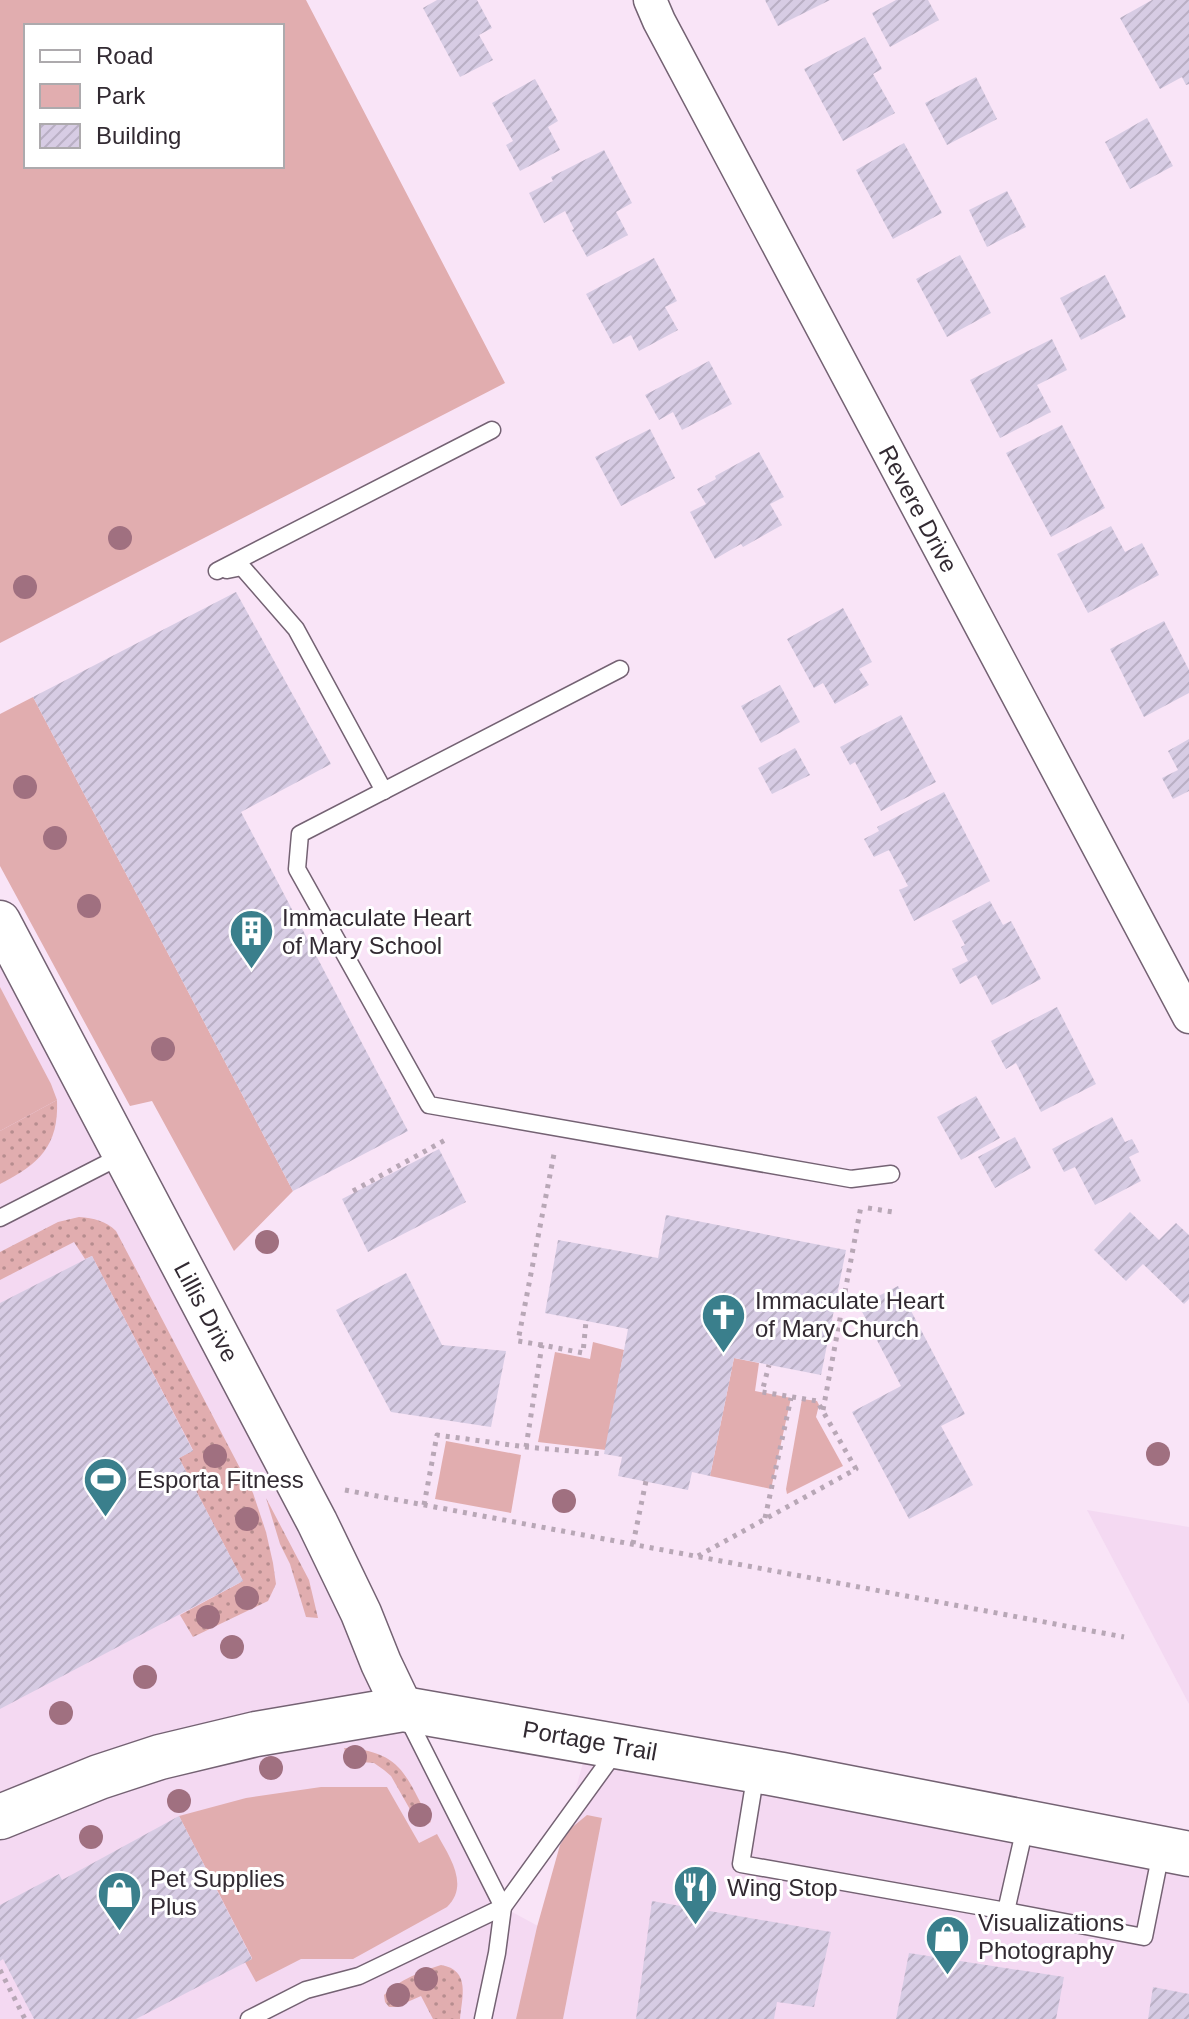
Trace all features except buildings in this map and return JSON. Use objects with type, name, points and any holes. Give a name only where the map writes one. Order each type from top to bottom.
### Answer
[{"type":"main road","name":"Portage Trail","points":[[0,1817],[99,1777],[160,1757],[256,1734],[403,1709],[756,1771],[1176,1852]]},
{"type":"street","name":"Revere Drive","points":[[650,0],[678,58],[1189,1017]]},
{"type":"street","name":"Lillis Drive","points":[[0,921],[317,1522],[403,1709]]},
{"type":"lane","points":[[384,791],[296,629],[242,567],[217,571],[492,430]]},
{"type":"lane","points":[[620,669],[300,834],[297,869],[429,1105],[851,1179],[891,1174]]},
{"type":"lane","points":[[0,1218],[124,1155]]},
{"type":"lane","points":[[403,1709],[503,1907]]},
{"type":"lane","points":[[483,2019],[503,1907],[619,1746]]},
{"type":"lane","points":[[756,1771],[741,1864],[1144,1937],[1176,1852]]},
{"type":"lane","points":[[1006,1911],[1026,1823]]},
{"type":"lane","points":[[249,2019],[306,1990],[359,1976],[503,1907]]},
{"type":"path","points":[[353,1191],[446,1139],[458,1138]]},
{"type":"path","points":[[555,1151],[518,1341],[583,1353],[586,1321]]},
{"type":"path","points":[[846,1204],[893,1212]]},
{"type":"path","points":[[822,1411],[861,1206]]},
{"type":"path","points":[[526,1447],[542,1345]]},
{"type":"path","points":[[697,1556],[856,1469],[817,1401],[762,1392],[769,1365]]},
{"type":"path","points":[[765,1518],[791,1398]]},
{"type":"path","points":[[424,1505],[437,1435],[604,1454]]},
{"type":"path","points":[[633,1544],[646,1481]]},
{"type":"path","points":[[344,1489],[1124,1637]]},
{"type":"path","points":[[0,1970],[25,2019]]},
{"type":"shaded area","points":[[0,921],[503,1907],[538,1926],[589,1741],[1189,1854],[1189,2019],[0,2019]]},
{"type":"shaded area","points":[[1087,1510],[1189,1527],[1189,1704]]},
{"type":"green space","points":[[0,0],[306,0],[505,383],[0,643]]},
{"type":"green space","points":[[33,697],[293,1191],[234,1251],[152,1101],[130,1106],[0,866],[0,714]]},
{"type":"green space","points":[[0,987],[57,1100],[0,1131]]},
{"type":"green space","points":[[57,1100],[54,1130],[44,1152],[26,1169],[0,1184],[0,1131]]},
{"type":"green space","points":[[79,1217],[99,1221],[116,1231],[253,1493],[266,1532],[276,1584],[268,1601],[193,1637],[180,1615],[243,1581],[179,1458],[193,1450],[92,1256],[85,1259],[74,1242],[0,1280],[0,1252],[58,1222]]},
{"type":"green space","points":[[593,1342],[624,1350],[606,1450],[538,1442],[555,1352],[590,1359]]},
{"type":"green space","points":[[734,1358],[759,1363],[755,1391],[791,1398],[771,1489],[710,1476]]},
{"type":"green space","points":[[802,1399],[817,1401],[816,1417],[843,1466],[787,1494],[786,1489]]},
{"type":"green space","points":[[446,1441],[521,1455],[511,1513],[435,1499]]},
{"type":"green space","points":[[266,1498],[309,1580],[318,1618],[306,1617]]},
{"type":"green space","points":[[344,1748],[379,1754],[391,1761],[408,1780],[431,1822],[420,1827],[391,1776],[374,1763],[349,1761]]},
{"type":"green space","points":[[321,1787],[387,1787],[419,1843],[437,1834],[455,1870],[457,1889],[454,1898],[447,1907],[353,1959],[301,1959],[256,1982],[245,1962],[252,1958],[179,1816],[246,1798]]},
{"type":"green space","points":[[587,1815],[602,1818],[563,2019],[516,2019],[560,1845],[570,1829]]},
{"type":"green space","points":[[441,1965],[451,1968],[461,1978],[460,2019],[433,2019],[421,1996],[396,2007],[389,2007],[385,2002],[384,1995],[396,1985]]},
{"type":"place","name":"Immaculate Heart of Mary School","points":[[251,971]]},
{"type":"place","name":"Immaculate Heart of Mary Church","points":[[724,1354]]},
{"type":"place","name":"Esporta Fitness","points":[[106,1519]]},
{"type":"place","name":"Wing Stop","points":[[696,1927]]},
{"type":"place","name":"Pet Supplies Plus","points":[[119,1932]]},
{"type":"place","name":"Visualizations Photography","points":[[947,1976]]}]
